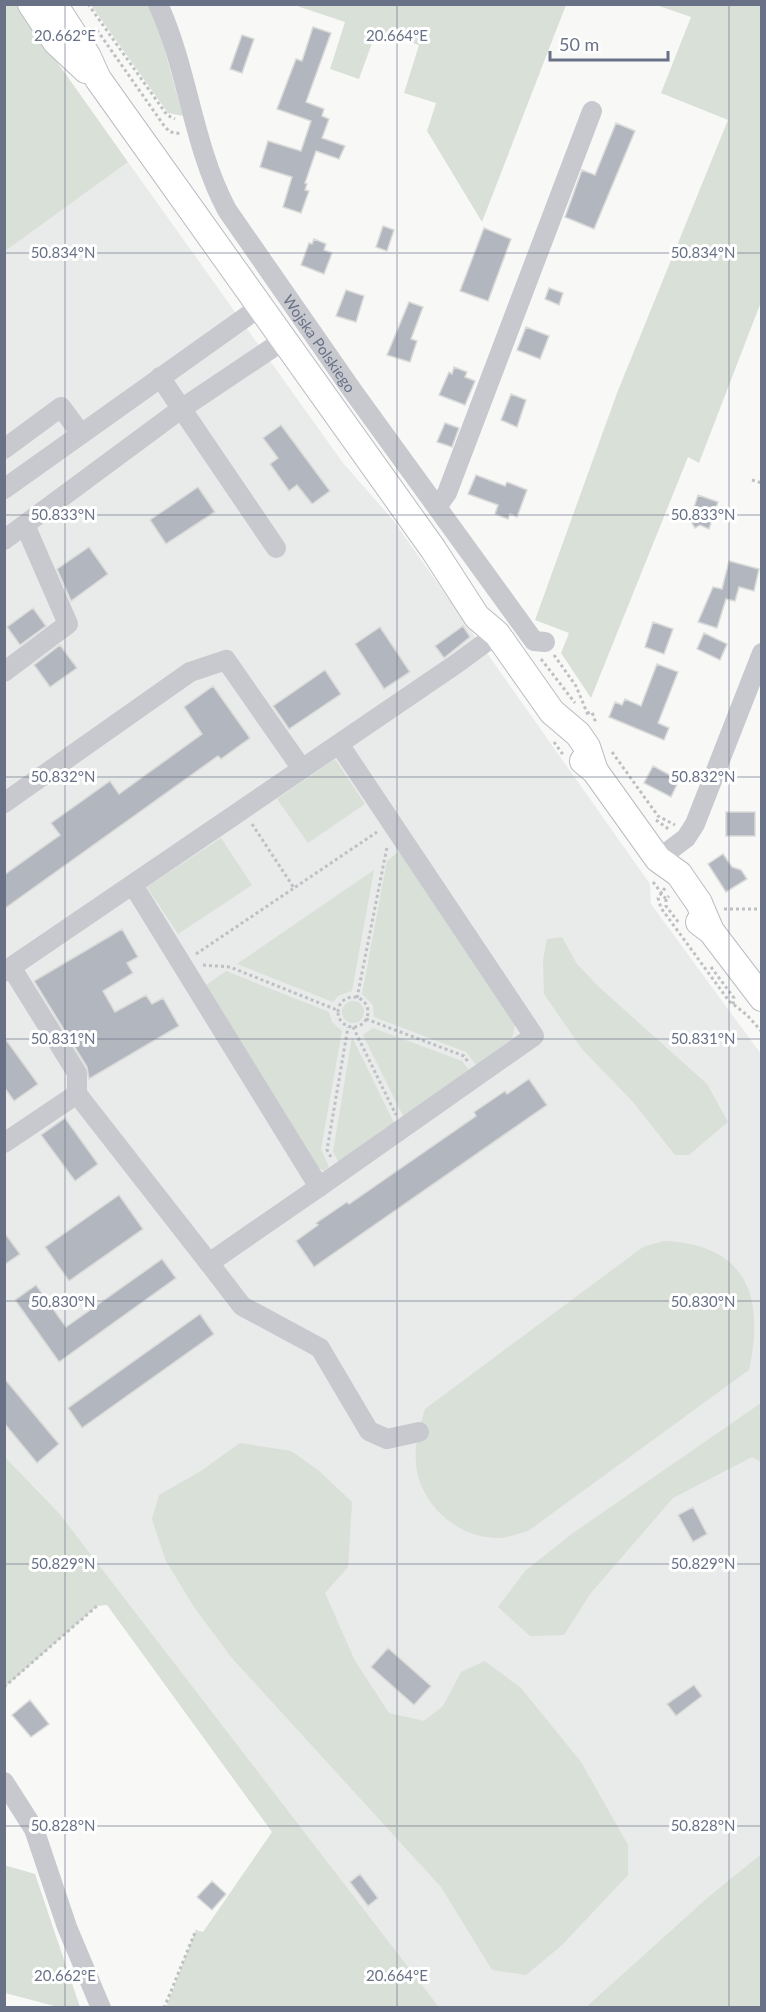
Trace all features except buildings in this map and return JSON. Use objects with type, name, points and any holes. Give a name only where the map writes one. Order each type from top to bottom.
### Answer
[{"type":"main road","name":"Wojska Polskiego","points":[[32,4],[56,42],[98,79]]},
{"type":"main road","name":"Wojska Polskiego","points":[[54,4],[87,55],[98,79],[433,549],[477,617],[497,634],[552,712],[555,726],[571,749],[595,771],[658,859],[663,877],[676,898],[694,918],[712,919],[762,998]]},
{"type":"street","name":"Wojska Polskiego","points":[[158,4],[180,62],[189,125],[218,192],[243,235],[534,641],[545,642]]},
{"type":"street","points":[[437,507],[447,494],[591,111]]},
{"type":"street","points":[[4,489],[260,307]]},
{"type":"street","points":[[4,540],[181,409],[284,340]]},
{"type":"street","points":[[160,377],[276,548]]},
{"type":"street","points":[[4,449],[61,407],[81,434]]},
{"type":"street","points":[[4,672],[68,624],[25,525]]},
{"type":"street","points":[[419,1432],[387,1439],[369,1431],[320,1348],[242,1306],[76,1094],[76,1073],[8,969],[497,634]]},
{"type":"street","points":[[658,859],[691,832],[762,653]]},
{"type":"street","points":[[4,803],[190,672],[226,660],[302,769]]},
{"type":"street","points":[[209,1263],[534,1036],[339,744]]},
{"type":"street","points":[[133,885],[319,1187]]},
{"type":"street","points":[[4,1143],[76,1094]]},
{"type":"street","points":[[4,1782],[34,1829],[67,1927],[101,2007]]},
{"type":"path","points":[[88,4],[167,115],[189,125],[177,134],[165,127],[93,24]]},
{"type":"path","points":[[752,480],[762,483]]},
{"type":"path","points":[[243,810],[294,888]]},
{"type":"path","points":[[181,964],[392,822]]},
{"type":"path","points":[[357,998],[392,822]]},
{"type":"path","points":[[712,919],[762,909]]},
{"type":"path","points":[[181,964],[230,967],[337,1010]]},
{"type":"path","points":[[357,998],[365,1004],[366,1019],[353,1027],[348,1027],[340,1020],[337,1010],[344,999],[357,998]]},
{"type":"path","points":[[734,1005],[747,1015],[762,1032]]},
{"type":"path","points":[[366,1019],[464,1056],[477,1076]]},
{"type":"path","points":[[340,1172],[327,1150],[348,1027]]},
{"type":"path","points":[[353,1027],[404,1127]]},
{"type":"path","points":[[4,1688],[97,1606]]},
{"type":"path","points":[[164,2007],[196,1930]]},
{"type":"shaded area","points":[[16,4],[128,162],[5,251],[4,5]]},
{"type":"shaded area","points":[[91,5],[152,5],[183,116],[168,113]]},
{"type":"shaded area","points":[[294,5],[566,5],[482,222],[427,131],[436,103],[404,93],[419,45],[376,32],[359,79],[330,69],[345,22]]},
{"type":"shaded area","points":[[656,5],[761,5],[761,302],[699,463],[688,457],[591,698],[561,653],[569,633],[535,620],[617,393],[728,120],[661,93],[691,17]]},
{"type":"shaded area","points":[[128,162],[343,463],[393,520],[650,884],[651,904],[761,1054],[761,1854],[707,1898],[586,2007],[439,2007],[59,1513],[5,1457],[4,251]]},
{"type":"shaded area","points":[[335,759],[365,804],[308,843],[277,799]]},
{"type":"shaded area","points":[[221,838],[252,885],[178,934],[147,887]]},
{"type":"shaded area","points":[[402,849],[515,1025],[512,1039],[476,1065],[466,1052],[374,1017],[373,1005],[362,994],[387,861]]},
{"type":"shaded area","points":[[374,870],[352,991],[338,996],[333,1002],[237,964]]},
{"type":"shaded area","points":[[562,937],[577,964],[599,987],[707,1084],[728,1122],[689,1155],[675,1155],[633,1102],[582,1049],[544,994],[543,960],[547,939]]},
{"type":"shaded area","points":[[226,971],[329,1012],[332,1022],[342,1031],[321,1149],[329,1167],[324,1171],[316,1167],[206,985]]},
{"type":"shaded area","points":[[353,1001],[361,1004],[364,1012],[361,1020],[353,1023],[345,1020],[342,1012],[345,1004]]},
{"type":"shaded area","points":[[373,1028],[462,1061],[469,1070],[403,1116],[363,1035]]},
{"type":"shaded area","points":[[352,1037],[394,1123],[339,1162],[333,1152]]},
{"type":"shaded area","points":[[664,1241],[691,1244],[713,1252],[731,1263],[743,1278],[751,1297],[754,1318],[754,1343],[749,1370],[528,1531],[501,1538],[486,1537],[471,1533],[444,1517],[425,1493],[416,1463],[419,1429],[425,1409],[643,1247]]},
{"type":"shaded area","points":[[761,1403],[761,1462],[752,1457],[673,1498],[590,1594],[564,1635],[530,1636],[498,1607],[525,1571],[573,1533]]},
{"type":"shaded area","points":[[240,1443],[291,1451],[318,1470],[352,1502],[348,1567],[325,1593],[355,1661],[389,1713],[424,1721],[443,1706],[461,1672],[485,1661],[521,1688],[581,1762],[628,1845],[628,1875],[562,1945],[526,1975],[492,1970],[441,1887],[231,1657],[194,1607],[166,1561],[152,1519],[159,1495],[201,1471]]},
{"type":"shaded area","points":[[5,1457],[59,1513],[439,2007],[166,2007],[196,1930],[203,1932],[272,1832],[107,1605],[97,1606],[5,1687]]},
{"type":"shaded area","points":[[761,1854],[761,2007],[586,2007],[707,1898]]},
{"type":"shaded area","points":[[4,1865],[35,1874],[80,2007],[58,2007],[5,1993]]}]
